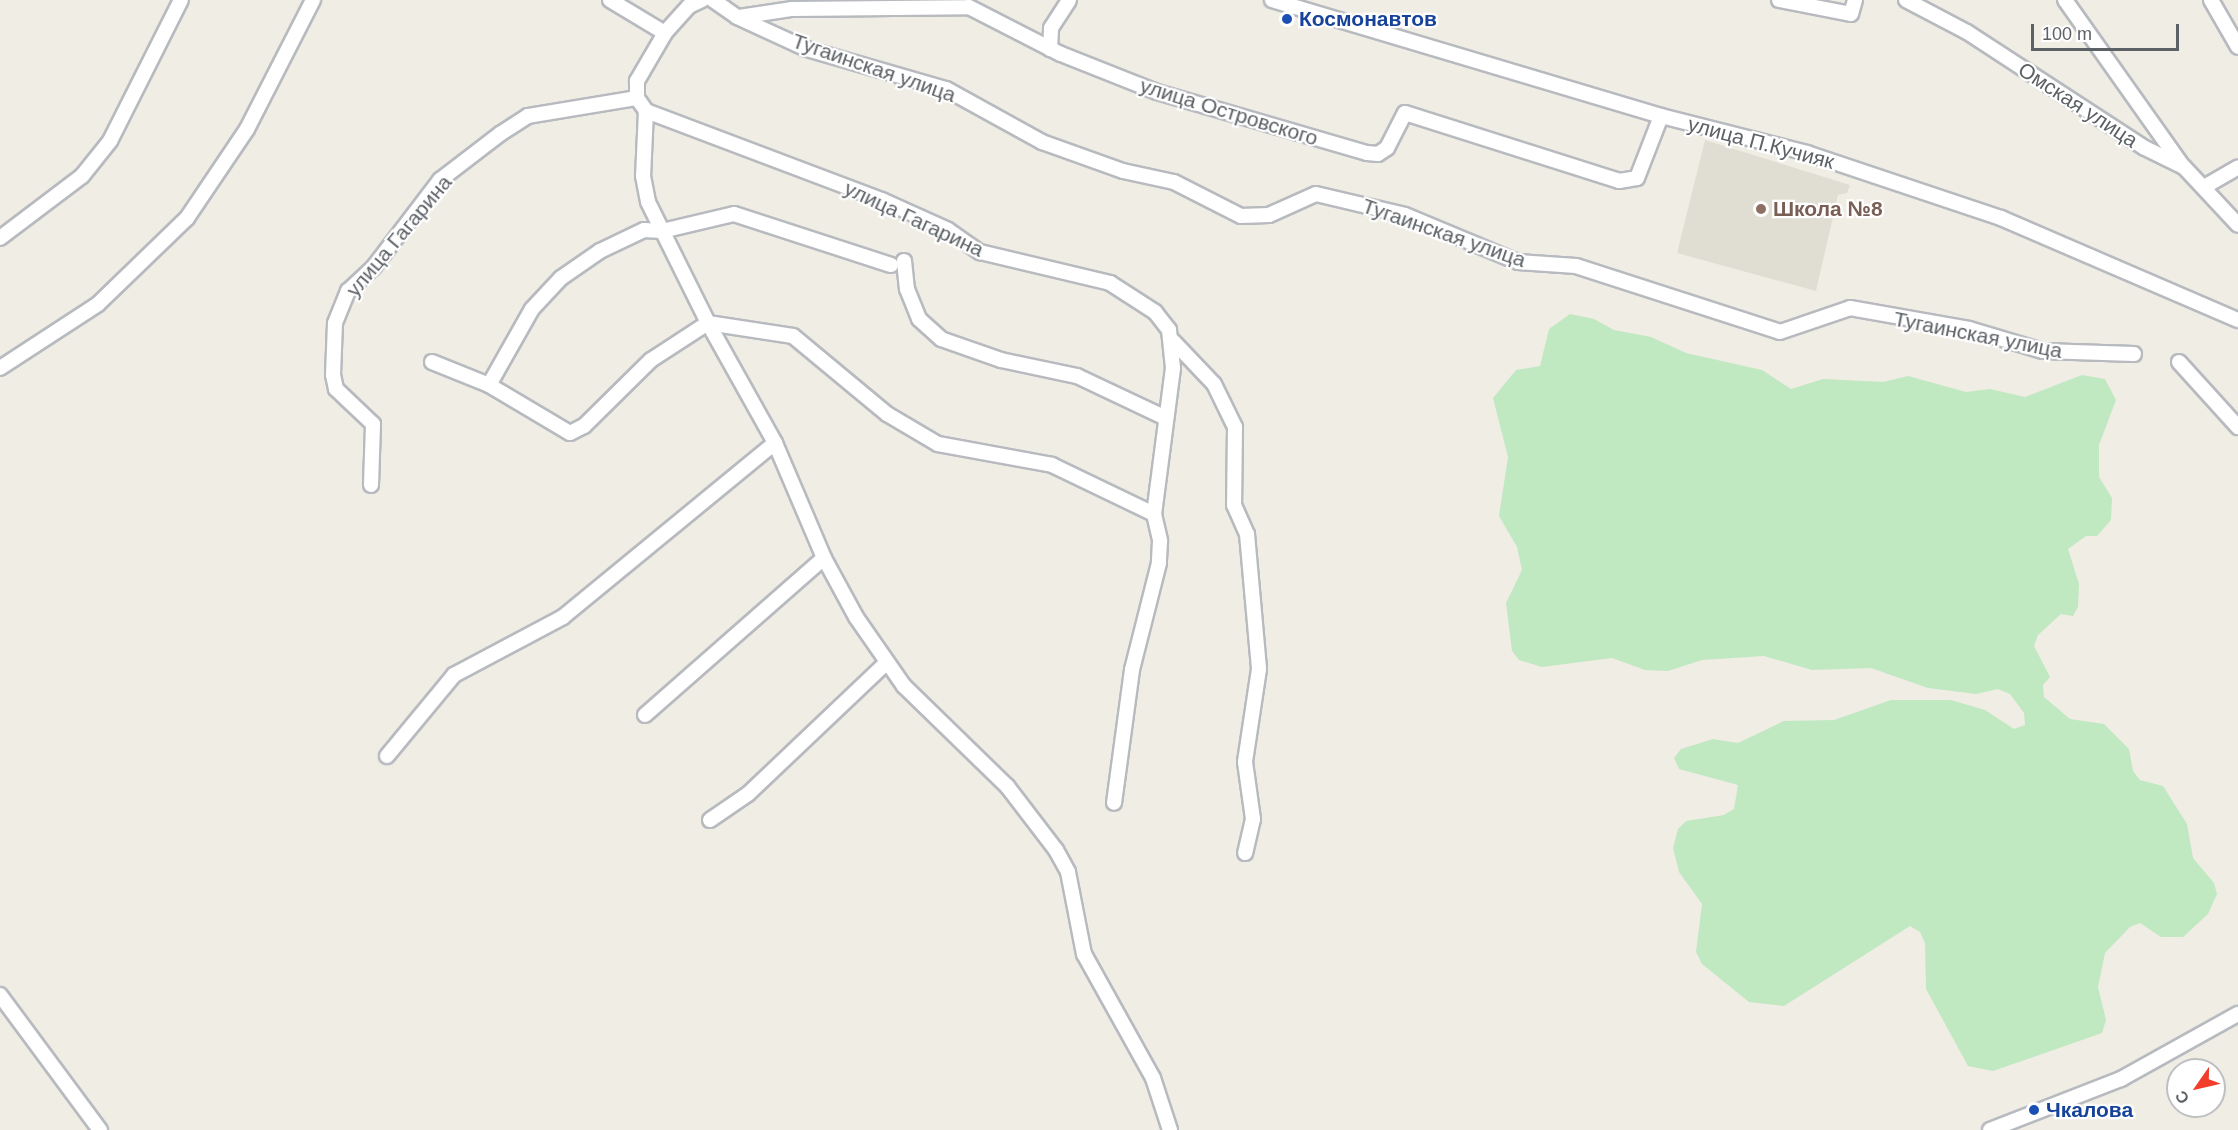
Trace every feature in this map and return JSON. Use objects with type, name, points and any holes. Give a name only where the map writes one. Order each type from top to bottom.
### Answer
[{"type":"street","points":[[0,368],[98,304],[187,218],[247,129],[313,0]]},
{"type":"street","points":[[610,0],[664,33]]},
{"type":"street","points":[[702,0],[689,6],[664,33],[637,81],[637,98],[646,111],[643,176],[648,202],[708,324],[775,443],[824,558],[886,663],[934,718],[1007,786],[1056,850],[1068,872],[1084,954],[1152,1078],[1170,1130]]},
{"type":"street","name":"Тугаинская улица","points":[[713,0],[737,17],[807,48],[946,89],[1042,142],[1123,171],[1174,182],[1240,216],[1269,215],[1316,194],[1405,215],[1518,262],[1576,266],[1780,332],[1850,308],[1969,329],[2043,351],[2134,354]]},
{"type":"street","points":[[1050,49],[1051,28],[1069,0]]},
{"type":"street","name":"улица П.Кучияк","points":[[1272,0],[1660,116],[1807,153],[2001,218],[2238,320]]},
{"type":"street","points":[[1779,0],[1851,14],[1855,0]]},
{"type":"street","name":"Омская улица","points":[[1906,0],[1967,32],[2145,148],[2184,167],[2238,225]]},
{"type":"street","points":[[2065,0],[2184,167]]},
{"type":"street","points":[[2211,0],[2238,47]]},
{"type":"street","points":[[0,238],[82,176],[110,141],[176,4]]},
{"type":"street","name":"улица Островского","points":[[737,17],[792,9],[969,7],[1050,49],[1157,92],[1378,154],[1405,113],[1619,181],[1637,178],[1660,116]]},
{"type":"street","name":"улица Гагарина","points":[[371,485],[374,424],[336,389],[333,375],[335,323],[348,291],[373,268],[440,180],[500,134],[539,114],[576,112],[637,98]]},
{"type":"street","name":"улица Гагарина","points":[[646,111],[882,200],[948,230],[981,252],[1110,283],[1155,312],[1173,341],[1214,384],[1235,427],[1234,505],[1247,534],[1258,650],[1245,762],[1253,819],[1245,854]]},
{"type":"street","points":[[2204,187],[2238,167]]},
{"type":"street","points":[[489,385],[532,309],[561,278],[609,247],[644,230],[662,231],[734,214],[898,263],[919,319],[941,339],[1001,360],[1077,376],[1166,418]]},
{"type":"street","points":[[432,362],[489,385],[570,433],[584,426],[651,360],[708,324],[793,336],[887,414],[938,444],[1052,465],[1154,514]]},
{"type":"street","points":[[1114,803],[1132,670],[1158,563],[1161,541],[1154,514],[1173,341]]},
{"type":"street","points":[[2179,362],[2238,427]]},
{"type":"street","points":[[387,756],[454,675],[563,617],[775,443]]},
{"type":"street","points":[[645,715],[824,558]]},
{"type":"street","points":[[710,820],[748,794],[886,663]]},
{"type":"street","points":[[0,995],[100,1130]]},
{"type":"street","points":[[1990,1130],[2121,1079],[2238,1014]]},
{"type":"shaded area","name":"Школа №8","points":[[1705,140],[1850,185],[1847,193],[1838,195],[1816,291],[1677,253]]},
{"type":"green space","points":[[1570,314],[1594,319],[1614,330],[1651,337],[1686,353],[1762,370],[1791,389],[1823,379],[1883,382],[1908,376],[1966,392],[1990,389],[2025,397],[2082,375],[2105,379],[2116,400],[2099,445],[2099,477],[2112,498],[2111,520],[2097,536],[2086,536],[2068,549],[2079,584],[2078,607],[2073,616],[2061,614],[2038,635],[2034,646],[2050,677],[2043,685],[2044,697],[2070,719],[2104,724],[2129,749],[2133,771],[2140,780],[2163,786],[2187,824],[2193,858],[2214,883],[2217,894],[2208,914],[2183,937],[2161,937],[2140,923],[2130,927],[2105,953],[2098,987],[2106,1020],[2102,1033],[1993,1071],[1968,1066],[1926,989],[1925,943],[1920,932],[1910,926],[1784,1006],[1749,1002],[1702,964],[1696,952],[1702,904],[1679,872],[1673,848],[1678,829],[1686,821],[1724,815],[1734,809],[1738,785],[1679,769],[1674,758],[1681,749],[1713,739],[1738,743],[1784,721],[1834,720],[1891,700],[1951,700],[1985,710],[2014,729],[2025,725],[2024,713],[2010,694],[1998,689],[1976,694],[1928,688],[1871,668],[1812,670],[1764,656],[1702,660],[1668,671],[1645,670],[1612,658],[1542,667],[1519,660],[1512,651],[1506,603],[1522,570],[1517,547],[1499,516],[1508,457],[1493,398],[1516,370],[1540,366],[1549,329]]},
{"type":"place","name":"Космонавтов","points":[[1287,19]]},
{"type":"place","name":"Школа №8","points":[[1761,209]]},
{"type":"place","name":"Чкалова","points":[[2034,1110]]}]
